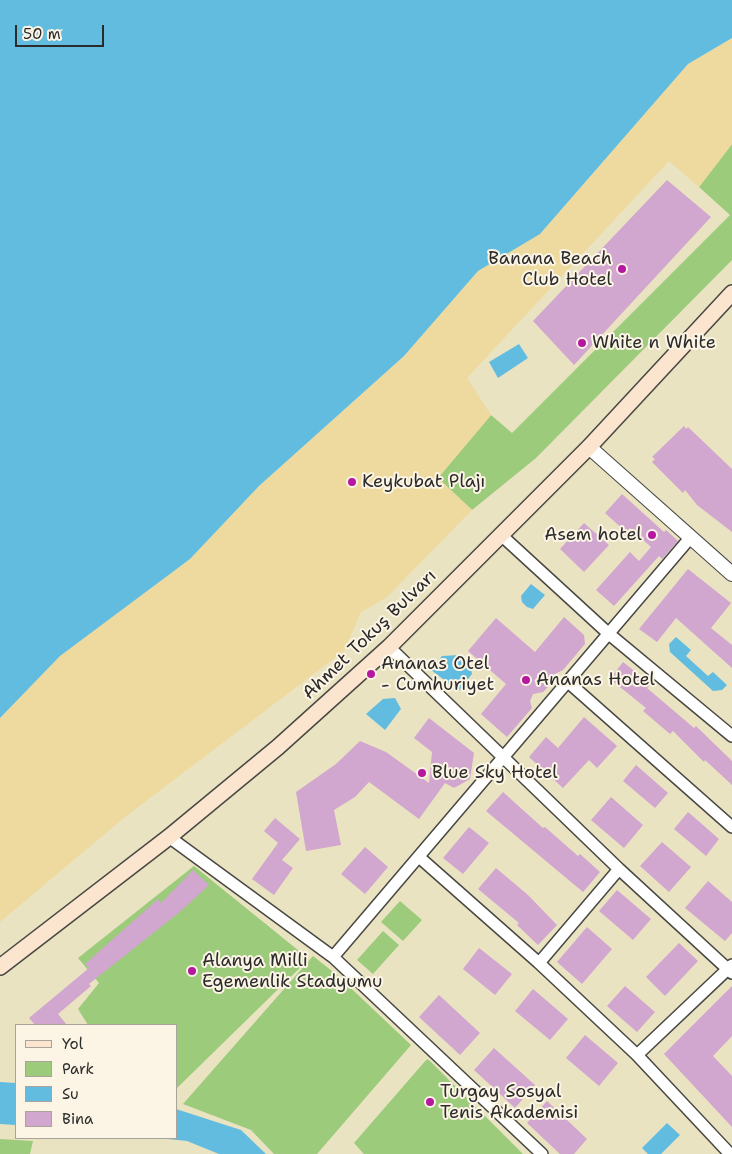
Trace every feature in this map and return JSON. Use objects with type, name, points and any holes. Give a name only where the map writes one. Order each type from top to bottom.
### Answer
[{"type":"main road","name":"Ahmet Tokuş Bulvarı","points":[[0,967],[169,837],[278,747],[389,647],[589,447],[732,294]]},
{"type":"street","points":[[589,447],[732,574]]},
{"type":"street","points":[[500,534],[609,634],[732,736]]},
{"type":"street","points":[[333,957],[690,538]]},
{"type":"street","points":[[389,647],[619,869],[731,969],[637,1055]]},
{"type":"street","points":[[568,682],[732,827]]},
{"type":"street","points":[[169,837],[333,957],[542,1154]]},
{"type":"street","points":[[419,857],[539,962],[637,1055],[730,1154]]},
{"type":"street","points":[[539,962],[619,869]]},
{"type":"green space","points":[[732,144],[732,260],[536,458],[472,510],[438,478],[491,415],[512,433],[730,215],[699,187]]},
{"type":"green space","name":"Alanya Milli Egemenlik Stadyumu","points":[[194,866],[309,959],[178,1087],[178,1024],[87,1024],[78,1009],[99,983],[78,958]]},
{"type":"green space","points":[[400,901],[422,920],[403,941],[381,922]]},
{"type":"green space","points":[[383,931],[399,945],[373,974],[357,960]]},
{"type":"green space","points":[[313,956],[337,975],[411,1045],[317,1154],[274,1154],[251,1130],[183,1104]]},
{"type":"green space","name":"Turgay Sosyal Tenis Akademisi","points":[[427,1059],[523,1154],[364,1154],[354,1143]]},
{"type":"green space","points":[[0,1139],[33,1141],[30,1154],[0,1154]]},
{"type":"sand","name":"Keykubat Plajı","points":[[732,38],[732,144],[699,187],[669,161],[467,378],[491,415],[438,478],[472,510],[386,598],[361,612],[344,651],[125,817],[0,922],[0,718],[60,656],[190,559],[259,486],[404,356],[478,271],[540,234],[688,64]]},
{"type":"water","points":[[0,0],[732,0],[732,38],[688,64],[540,234],[478,271],[404,356],[259,486],[190,559],[60,656],[0,718]]},
{"type":"water","points":[[519,344],[528,358],[498,378],[489,362]]},
{"type":"water","points":[[531,584],[545,595],[533,609],[527,607],[522,602],[521,596]]},
{"type":"water","points":[[676,637],[691,650],[686,656],[708,676],[713,672],[727,685],[722,690],[713,691],[670,652],[669,644]]},
{"type":"water","points":[[460,655],[470,663],[472,674],[459,691],[431,670],[442,656]]},
{"type":"water","points":[[395,698],[401,709],[385,730],[366,714],[383,699]]},
{"type":"water","points":[[0,1082],[15,1083],[15,1125],[0,1124]]},
{"type":"water","points":[[178,1110],[241,1130],[266,1154],[219,1154],[187,1141],[168,1139],[178,1139]]},
{"type":"water","points":[[667,1123],[680,1135],[661,1154],[648,1154],[642,1148]]},
{"type":"building","name":"Banana Beach Club Hotel","points":[[667,180],[711,217],[574,365],[533,321]]},
{"type":"building","points":[[684,426],[686,429],[688,427],[732,469],[732,532],[697,505],[685,490],[683,493],[652,462],[655,459],[652,457]]},
{"type":"building","points":[[622,494],[664,532],[666,530],[678,541],[662,559],[659,556],[614,606],[596,590],[630,552],[639,561],[651,547],[630,528],[626,532],[605,513]]},
{"type":"building","points":[[584,523],[609,545],[584,572],[560,549]]},
{"type":"building","points":[[688,569],[731,603],[711,628],[732,645],[732,668],[676,618],[657,642],[639,629]]},
{"type":"building","name":"Ananas Hotel","points":[[564,617],[584,635],[585,644],[563,670],[549,677],[549,686],[543,692],[533,694],[530,701],[532,708],[507,737],[481,714],[506,684],[468,651],[496,618],[535,652]]},
{"type":"building","points":[[623,662],[651,684],[647,688],[694,728],[696,726],[732,761],[732,785],[705,760],[704,762],[673,731],[670,734],[643,711],[646,708],[610,679]]},
{"type":"building","points":[[584,717],[617,746],[597,768],[589,760],[563,788],[529,757],[546,737],[558,748]]},
{"type":"building","points":[[429,718],[474,753],[470,779],[454,788],[445,783],[419,819],[369,782],[355,797],[334,810],[341,845],[306,851],[296,792],[336,764],[360,741],[386,752],[429,783],[432,752],[414,738]]},
{"type":"building","points":[[636,765],[668,793],[655,808],[623,781]]},
{"type":"building","points":[[503,792],[543,828],[545,827],[578,856],[580,854],[600,872],[583,892],[486,811]]},
{"type":"building","points":[[611,797],[643,825],[624,848],[591,820]]},
{"type":"building","points":[[688,812],[719,839],[706,856],[674,829]]},
{"type":"building","points":[[275,818],[300,839],[282,860],[293,868],[274,895],[252,879],[278,843],[264,831]]},
{"type":"building","points":[[469,827],[489,843],[463,874],[443,858]]},
{"type":"building","points":[[662,842],[691,867],[669,892],[640,866]]},
{"type":"building","points":[[365,847],[388,867],[365,894],[341,874]]},
{"type":"building","points":[[496,868],[528,895],[557,925],[538,945],[517,925],[519,923],[478,889]]},
{"type":"building","points":[[193,870],[209,885],[181,911],[89,984],[91,986],[58,1014],[66,1024],[34,1024],[29,1018],[89,968],[85,964],[158,899],[161,903]]},
{"type":"building","points":[[708,881],[732,902],[732,933],[725,941],[685,908]]},
{"type":"building","points":[[617,890],[651,919],[633,940],[599,911]]},
{"type":"building","points":[[587,927],[612,949],[582,984],[557,962]]},
{"type":"building","points":[[679,943],[698,961],[665,996],[646,977]]},
{"type":"building","points":[[479,948],[512,974],[495,995],[463,969]]},
{"type":"building","points":[[625,986],[655,1012],[637,1032],[607,1006]]},
{"type":"building","points":[[732,986],[732,1036],[713,1056],[732,1076],[732,1127],[664,1054]]},
{"type":"building","points":[[533,989],[568,1019],[550,1040],[515,1011]]},
{"type":"building","points":[[439,995],[480,1033],[460,1055],[419,1017]]},
{"type":"building","points":[[585,1035],[618,1063],[599,1086],[566,1058]]},
{"type":"building","points":[[494,1048],[535,1085],[515,1108],[474,1070]]},
{"type":"building","points":[[547,1101],[587,1139],[574,1154],[560,1154],[527,1123]]},
{"type":"place","name":"Banana Beach Club Hotel","points":[[622,269]]},
{"type":"place","name":"White n White","points":[[582,343]]},
{"type":"place","name":"Keykubat Plajı","points":[[352,482]]},
{"type":"place","name":"Asem hotel","points":[[652,535]]},
{"type":"place","name":"Ananas Otel - Cumhuriyet","points":[[371,674]]},
{"type":"place","name":"Ananas Hotel","points":[[526,680]]},
{"type":"place","name":"Blue Sky Hotel","points":[[422,773]]},
{"type":"place","name":"Alanya Milli Egemenlik Stadyumu","points":[[192,971]]},
{"type":"place","name":"Turgay Sosyal Tenis Akademisi","points":[[430,1102]]}]
